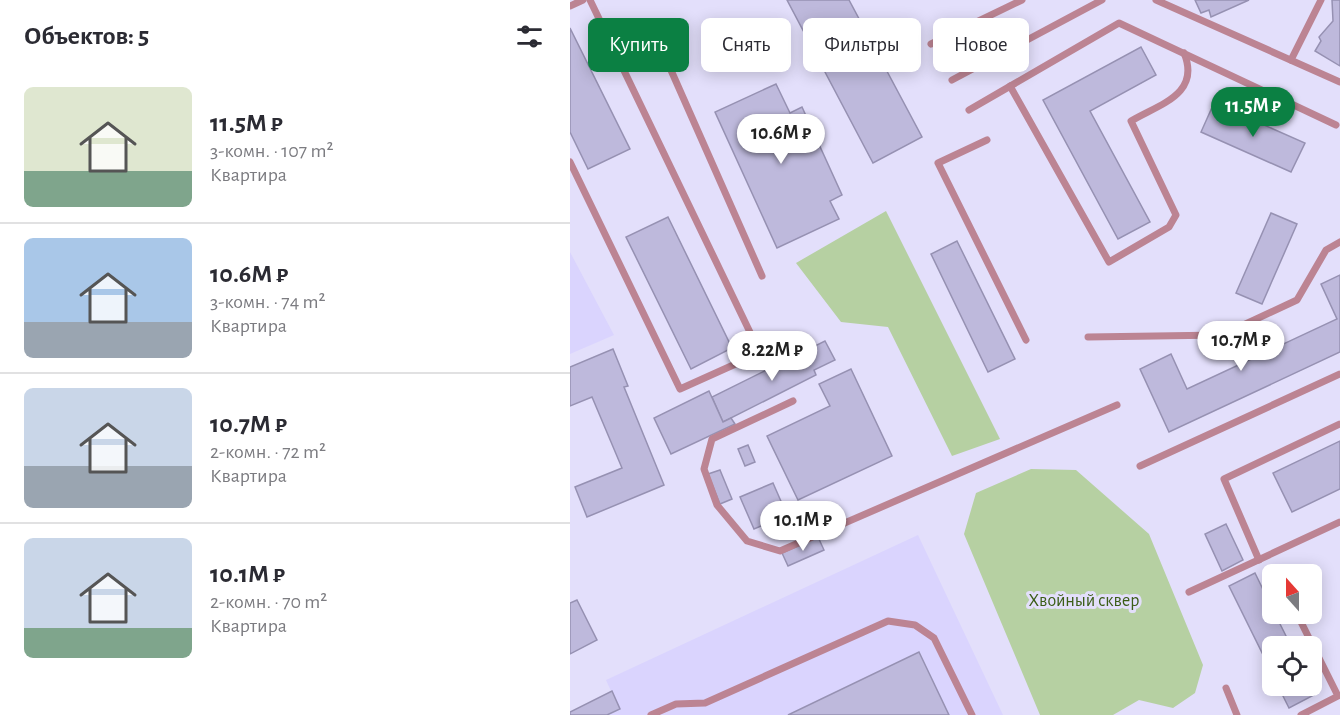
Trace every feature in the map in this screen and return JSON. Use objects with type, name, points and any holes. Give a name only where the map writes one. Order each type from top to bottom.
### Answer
[{"type":"lane","points":[[570,6],[584,0]]},
{"type":"lane","points":[[590,0],[598,18]]},
{"type":"lane","points":[[931,44],[1022,0]]},
{"type":"lane","points":[[952,80],[1102,0]]},
{"type":"lane","points":[[1156,0],[1340,82]]},
{"type":"lane","points":[[1291,60],[1321,0]]},
{"type":"lane","points":[[969,110],[1119,23],[1336,125]]},
{"type":"lane","points":[[1010,86],[1109,262],[1169,227],[1176,214],[1131,121],[1183,90],[1189,80],[1190,68],[1184,53]]},
{"type":"lane","points":[[570,162],[680,389],[760,353],[624,72]]},
{"type":"lane","points":[[672,72],[762,276]]},
{"type":"lane","points":[[987,140],[938,163],[1026,339]]},
{"type":"lane","points":[[1088,337],[1222,335],[1297,300],[1326,249],[1340,242]]},
{"type":"lane","points":[[1140,466],[1340,374]]},
{"type":"lane","points":[[793,401],[712,439],[704,470],[717,505],[747,542],[780,551],[1117,405]]},
{"type":"lane","points":[[1259,560],[1224,479],[1340,424]]},
{"type":"lane","points":[[1189,592],[1340,522]]},
{"type":"lane","points":[[651,715],[676,704],[705,703],[888,621],[915,626],[934,638],[972,715]]},
{"type":"lane","points":[[1301,715],[1338,696],[1302,624]]},
{"type":"lane","points":[[1226,688],[1237,715]]},
{"type":"shaded area","points":[[570,252],[614,335],[570,354]]},
{"type":"shaded area","points":[[918,535],[1003,715],[570,715],[570,712],[611,691],[606,680]]},
{"type":"green space","points":[[886,211],[1000,439],[952,456],[888,327],[841,322],[796,263]]},
{"type":"green space","name":"Хвойный сквер","points":[[1031,469],[1076,470],[1149,534],[1203,665],[1195,693],[1173,708],[1139,700],[1113,715],[1040,715],[964,534],[976,493]]},
{"type":"building","points":[[787,0],[849,0],[859,18],[803,18],[803,30]]},
{"type":"building","points":[[1195,0],[1249,0],[1211,17],[1209,10],[1201,13]]},
{"type":"building","points":[[1332,0],[1340,0],[1340,66],[1315,51],[1321,41],[1319,37],[1333,21]]},
{"type":"building","points":[[570,28],[588,64],[588,72],[592,72],[630,149],[588,169],[570,132]]},
{"type":"building","points":[[1141,47],[1156,75],[1090,111],[1150,222],[1118,239],[1043,100]]},
{"type":"building","points":[[825,72],[887,72],[922,137],[873,163]]},
{"type":"building","points":[[776,84],[790,113],[802,107],[842,195],[830,201],[839,219],[777,248],[715,112]]},
{"type":"building","points":[[1214,103],[1305,143],[1291,172],[1201,132]]},
{"type":"building","points":[[1271,213],[1297,224],[1262,304],[1236,293]]},
{"type":"building","points":[[668,217],[732,348],[691,369],[626,237]]},
{"type":"building","points":[[957,241],[1015,359],[988,372],[931,254]]},
{"type":"building","points":[[1340,275],[1340,352],[1169,432],[1140,369],[1171,354],[1187,389],[1337,319],[1321,284]]},
{"type":"building","points":[[825,341],[835,360],[814,370],[816,375],[723,422],[712,397]]},
{"type":"building","points":[[613,349],[628,386],[624,387],[664,485],[587,517],[575,487],[622,468],[592,397],[570,406],[570,367]]},
{"type":"building","points":[[851,369],[892,456],[798,500],[767,436],[830,406],[819,384]]},
{"type":"building","points":[[709,391],[723,422],[731,418],[735,424],[671,454],[654,418]]},
{"type":"building","points":[[1340,441],[1340,489],[1292,512],[1273,473]]},
{"type":"building","points":[[748,445],[755,462],[745,466],[738,449]]},
{"type":"building","points":[[720,470],[732,499],[720,504],[708,474]]},
{"type":"building","points":[[773,483],[787,515],[754,529],[740,497]]},
{"type":"building","points":[[1226,524],[1243,560],[1222,571],[1205,534]]},
{"type":"building","points":[[818,537],[824,550],[788,566],[782,553]]},
{"type":"building","points":[[1255,573],[1262,587],[1262,624],[1280,624],[1286,636],[1262,636],[1262,653],[1229,586]]},
{"type":"building","points":[[577,600],[597,640],[570,654],[570,603]]},
{"type":"building","points":[[919,652],[949,715],[788,715]]},
{"type":"building","points":[[612,691],[620,709],[607,715],[570,715],[570,712]]},
{"type":"building","points":[[1283,696],[1312,696],[1289,708]]}]
